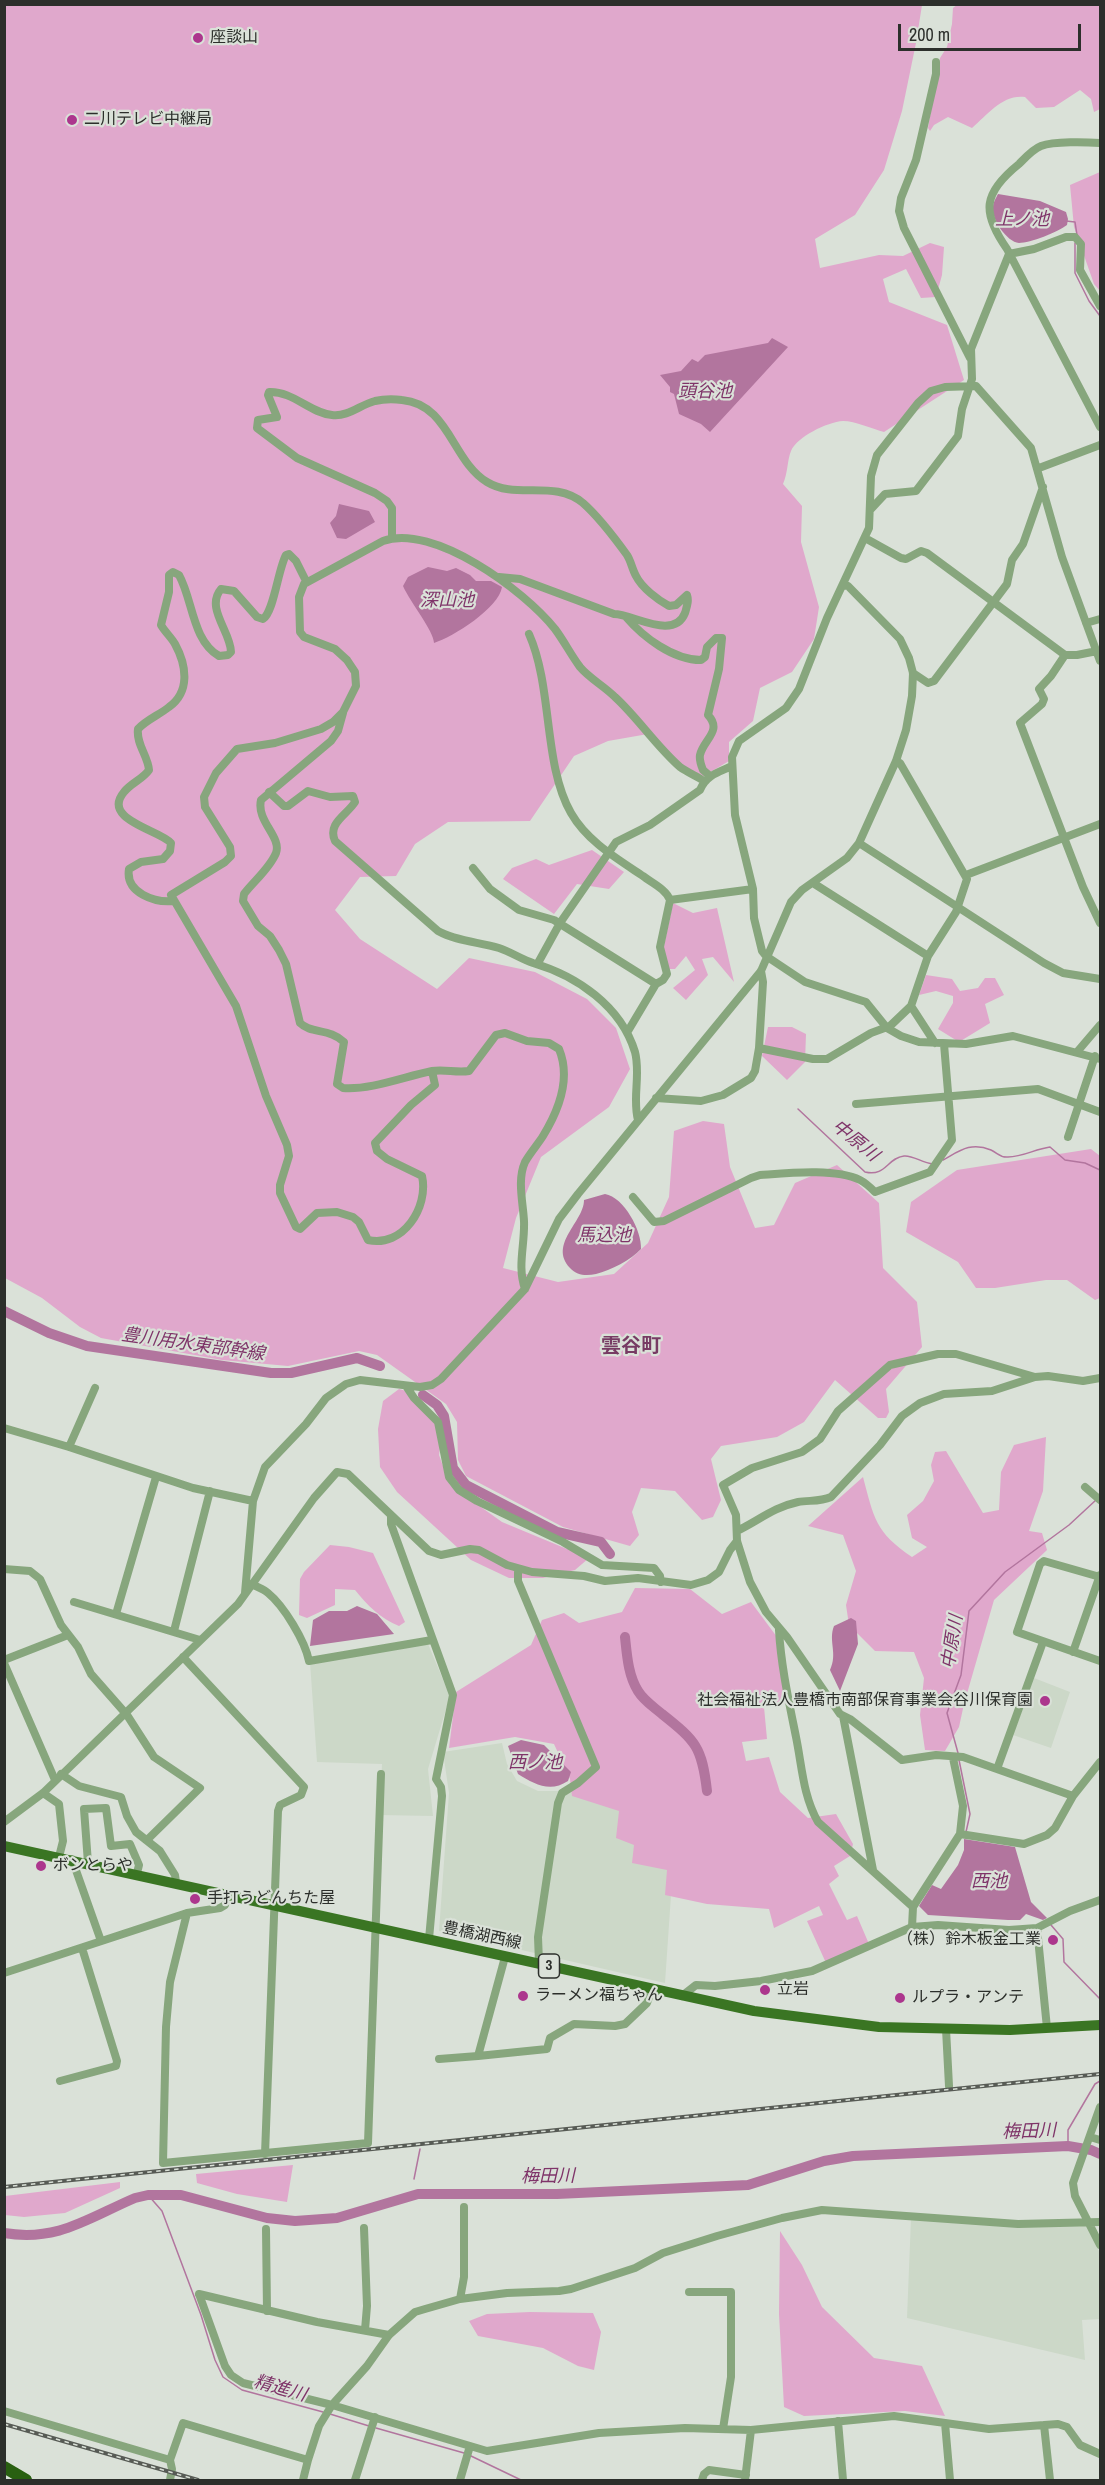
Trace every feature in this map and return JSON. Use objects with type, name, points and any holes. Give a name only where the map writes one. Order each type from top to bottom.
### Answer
[{"type":"highway","points":[[4,2467],[26,2481]]},
{"type":"main road","name":"豊橋湖西線","points":[[4,1846],[137,1873],[754,2011],[879,2027],[1010,2030],[1101,2025]]},
{"type":"street","points":[[936,62],[936,74],[916,160],[901,198],[899,211],[904,228],[970,359]]},
{"type":"street","points":[[1101,143],[1072,142],[1040,146],[998,180],[988,208],[989,219],[1101,427]]},
{"type":"street","points":[[1009,254],[1034,249],[1066,237],[1077,238],[1080,244],[1080,270],[1101,306]]},
{"type":"street","points":[[871,509],[885,494],[912,492],[919,488],[958,436],[962,409],[972,374],[971,349],[1009,254]]},
{"type":"street","points":[[1068,1137],[1098,1058],[1013,1036],[966,1044],[919,1042],[887,1028],[866,1002],[805,982],[766,956],[762,951],[754,918],[753,889],[735,815],[732,757],[739,741],[786,708],[799,689],[827,618],[865,538],[871,509],[871,476],[877,455],[918,403],[938,388],[970,385],[982,392],[1031,448],[1039,468],[1062,557],[1101,661]]},
{"type":"street","points":[[392,537],[392,508],[387,501],[375,493],[297,458],[257,428],[258,420],[277,417],[268,395],[269,392],[279,392],[332,415],[345,415],[385,399],[405,400],[420,407],[441,420],[473,471],[488,483],[503,489],[546,489],[577,499],[602,520],[628,557],[640,583],[669,606],[676,605],[685,595],[688,595],[683,617],[675,624],[652,624],[625,614],[614,614],[520,579],[499,577]]},
{"type":"street","points":[[1039,468],[1101,445]]},
{"type":"street","points":[[913,673],[928,683],[934,681],[1009,579],[1012,560],[1023,544],[1036,501],[1043,487]]},
{"type":"street","points":[[525,1289],[520,1273],[524,1221],[521,1176],[525,1162],[544,1135],[560,1101],[564,1087],[562,1055],[559,1049],[549,1043],[527,1041],[501,1033],[496,1035],[469,1071],[432,1071],[370,1085],[343,1088],[338,1084],[344,1041],[337,1035],[304,1027],[300,1023],[282,957],[270,936],[251,917],[243,900],[244,894],[272,861],[277,851],[277,843],[259,810],[261,800],[331,741],[338,731],[343,712],[356,686],[355,672],[347,660],[335,649],[312,642],[300,632],[299,597],[306,581],[392,537],[411,537],[466,558],[499,577],[539,612],[554,628],[581,668],[616,698],[681,768],[707,778]]},
{"type":"street","points":[[865,538],[901,558],[906,559],[921,551],[927,553],[1065,655],[1097,651]]},
{"type":"street","points":[[174,900],[157,901],[148,898],[132,884],[128,876],[129,869],[141,862],[163,859],[168,855],[171,843],[125,817],[120,806],[123,793],[149,770],[138,737],[138,729],[171,706],[180,697],[184,688],[184,673],[179,653],[162,625],[169,592],[169,575],[173,572],[179,575],[201,634],[208,646],[219,656],[228,655],[231,652],[216,604],[216,595],[221,589],[234,591],[257,617],[263,619],[270,612],[280,567],[286,555],[290,554],[296,561],[306,581]]},
{"type":"street","points":[[245,1593],[253,1501],[265,1467],[306,1424],[326,1398],[346,1384],[360,1380],[406,1386],[432,1385],[441,1378],[525,1289],[559,1219],[761,971],[791,902],[847,858],[859,843],[897,761],[906,730],[913,673],[900,639],[848,586],[843,585]]},
{"type":"street","points":[[625,614],[651,641],[684,658],[701,660],[705,657],[707,647],[717,638],[722,638],[719,669],[708,715],[714,729],[700,754],[707,778]]},
{"type":"street","points":[[1086,623],[1101,619]]},
{"type":"street","points":[[529,634],[543,683],[554,754],[565,799],[580,829],[608,853],[663,891],[670,900],[660,947],[667,974],[656,984],[628,1031]]},
{"type":"street","points":[[1065,655],[1039,689],[1044,699],[1042,704],[1020,723],[1083,887],[1101,923]]},
{"type":"street","points":[[343,712],[321,729],[275,743],[237,749],[211,781],[204,801],[207,813],[230,847],[231,856],[225,862],[171,894],[236,1006],[266,1096],[287,1145],[289,1156],[280,1185],[280,1193],[296,1227],[300,1228],[321,1212],[337,1212],[353,1217],[359,1222],[368,1240],[382,1241],[396,1236],[413,1220],[422,1200],[422,1176],[376,1152],[375,1143],[404,1112],[435,1085],[432,1071]]},
{"type":"street","points":[[759,1048],[813,1059],[827,1059],[871,1033],[887,1028],[911,1006],[928,956],[956,912],[967,879],[897,761]]},
{"type":"street","points":[[538,963],[560,923],[616,842],[650,825],[700,789],[707,778],[732,766]]},
{"type":"street","points":[[269,792],[284,806],[288,806],[308,791],[330,797],[353,796],[355,802],[338,819],[334,827],[333,838],[339,847],[438,931],[500,948],[538,963],[590,990],[628,1031],[636,1055],[638,1072],[636,1113],[638,1120]]},
{"type":"street","points":[[966,875],[1101,824]]},
{"type":"street","points":[[859,843],[1044,963],[1063,973],[1101,979]]},
{"type":"street","points":[[473,868],[490,889],[519,910],[560,923],[656,984]]},
{"type":"street","points":[[813,883],[928,956]]},
{"type":"street","points":[[670,900],[753,889]]},
{"type":"street","points":[[656,1098],[701,1101],[723,1095],[751,1078],[755,1071],[759,1048],[763,982],[761,971]]},
{"type":"street","points":[[633,1197],[654,1222],[664,1221],[687,1211],[760,1175],[830,1174],[861,1181],[876,1192],[884,1191],[930,1172],[952,1140],[948,1096],[940,1043],[911,1006]]},
{"type":"street","points":[[1077,1052],[1101,1025]]},
{"type":"street","points":[[856,1104],[1038,1089],[1101,1112]]},
{"type":"street","points":[[873,1870],[843,1716],[787,1637],[766,1612],[750,1582],[737,1541],[736,1515],[723,1485],[752,1468],[802,1452],[820,1439],[838,1412],[890,1365],[938,1354],[956,1354],[1035,1377]]},
{"type":"street","points":[[737,1531],[773,1510],[798,1502],[824,1500],[831,1497],[880,1445],[902,1416],[920,1403],[944,1394],[993,1391],[1035,1377],[1048,1376],[1083,1381],[1101,1378]]},
{"type":"street","points":[[406,1386],[414,1398],[438,1422],[449,1477],[459,1490],[563,1542],[602,1565],[654,1568],[661,1582]]},
{"type":"street","points":[[69,1447],[95,1388]]},
{"type":"street","points":[[4,1428],[69,1447],[156,1477],[253,1501]]},
{"type":"street","points":[[4,1822],[43,1792],[238,1604],[314,1498],[337,1472],[348,1474],[429,1551],[441,1555],[470,1549],[480,1550],[518,1569],[584,1576],[605,1581],[639,1578],[692,1586],[708,1580],[719,1572],[737,1541]]},
{"type":"street","points":[[116,1614],[156,1477]]},
{"type":"street","points":[[1085,1487],[1099,1498]]},
{"type":"street","points":[[174,1631],[210,1491]]},
{"type":"street","points":[[391,1517],[391,1524],[453,1695],[436,1779],[441,1787],[442,1796],[429,1939]]},
{"type":"street","points":[[1073,1652],[1100,1576],[1044,1561],[1040,1564],[1017,1632],[1043,1642],[1073,1652],[1101,1661]]},
{"type":"street","points":[[4,1569],[30,1571],[40,1579],[61,1625],[78,1647],[91,1674],[124,1712],[154,1757],[200,1788],[147,1840]]},
{"type":"street","points":[[518,1569],[518,1581],[596,1767],[578,1783],[561,1792],[538,1938],[539,1963]]},
{"type":"street","points":[[252,1584],[275,1599],[301,1637],[309,1661],[432,1640]]},
{"type":"street","points":[[74,1602],[174,1631],[200,1641]]},
{"type":"street","points":[[779,1630],[786,1690],[806,1795],[818,1822],[913,1907]]},
{"type":"street","points":[[68,1635],[4,1661],[58,1777],[79,1786],[121,1797],[127,1816],[136,1832],[160,1851],[169,1862],[176,1882]]},
{"type":"street","points":[[997,1769],[1043,1642]]},
{"type":"street","points":[[183,1657],[304,1787],[301,1795],[280,1805],[278,1810],[265,2154]]},
{"type":"street","points":[[843,1716],[902,1760],[936,1755],[957,1758],[997,1769],[1073,1797]]},
{"type":"street","points":[[912,1927],[913,1907],[963,1834],[963,1806],[957,1758]]},
{"type":"street","points":[[963,1834],[1024,1844],[1035,1841],[1055,1828],[1073,1797],[1101,1762]]},
{"type":"street","points":[[187,1913],[170,1982],[166,2028],[163,2163],[368,2143],[381,1774]]},
{"type":"street","points":[[43,1792],[59,1804],[63,1841],[59,1857]]},
{"type":"street","points":[[88,1863],[84,1809],[106,1808],[111,1846],[130,1844],[139,1865],[137,1873]]},
{"type":"street","points":[[72,1859],[101,1941]]},
{"type":"street","points":[[4,1973],[187,1913],[220,1908],[225,1905],[229,1894]]},
{"type":"street","points":[[682,1996],[696,1985],[715,1986],[761,1981],[812,1971],[912,1927],[932,1925],[1010,1930],[1044,1924],[1070,1911],[1101,1900]]},
{"type":"street","points":[[1044,1924],[1047,2028]]},
{"type":"street","points":[[60,2081],[116,2066],[117,2061],[82,1948]]},
{"type":"street","points":[[478,2056],[506,1957]]},
{"type":"street","points":[[440,2059],[547,2049],[550,2038],[574,2024],[615,2026],[625,2024],[647,2003],[652,1989]]},
{"type":"street","points":[[946,2029],[949,2086]]},
{"type":"street","points":[[1101,2107],[1073,2184],[1075,2196],[1101,2246]]},
{"type":"street","points":[[1090,2138],[1101,2140]]},
{"type":"street","points":[[460,2299],[464,2277],[464,2207]]},
{"type":"street","points":[[303,2481],[322,2420],[331,2406],[367,2366],[388,2335],[415,2312],[460,2299],[571,2289],[635,2268],[663,2253],[717,2236],[782,2218],[822,2210],[1018,2224],[1101,2222]]},
{"type":"street","points":[[364,2228],[367,2306],[365,2330]]},
{"type":"street","points":[[266,2229],[267,2311]]},
{"type":"street","points":[[689,2292],[731,2292],[731,2376],[723,2428]]},
{"type":"street","points":[[388,2335],[267,2311],[199,2294],[225,2366],[231,2375],[243,2383],[375,2418],[470,2447],[495,2451],[547,2440],[599,2433],[685,2428],[751,2430],[894,2416],[989,2429],[1058,2424],[1067,2427],[1080,2445],[1101,2454]]},
{"type":"street","points":[[4,2411],[170,2460]]},
{"type":"street","points":[[355,2481],[375,2418]]},
{"type":"street","points":[[838,2421],[843,2481]]},
{"type":"street","points":[[170,2481],[172,2469],[170,2460],[183,2423],[308,2460]]},
{"type":"street","points":[[945,2423],[950,2481]]},
{"type":"street","points":[[1044,2425],[1050,2481]]},
{"type":"street","points":[[702,2481],[704,2474],[709,2470],[745,2478],[751,2430]]},
{"type":"street","points":[[460,2481],[470,2447]]},
{"type":"shaded area","points":[[958,4],[1100,5],[1100,109],[1094,112],[1091,99],[1080,90],[1054,107],[1036,108],[1025,97],[1017,97],[996,106],[972,128],[948,117],[934,125],[930,131],[928,128],[940,58],[947,47],[953,8]]},
{"type":"shaded area","points":[[4,5],[922,5],[902,111],[884,170],[855,215],[815,239],[820,268],[879,255],[903,256],[930,243],[944,247],[942,275],[936,297],[921,298],[906,269],[883,279],[889,302],[947,325],[964,380],[884,432],[853,422],[836,422],[821,427],[806,436],[791,451],[783,484],[802,506],[801,542],[819,607],[814,639],[792,672],[760,688],[753,721],[729,742],[729,761],[702,777],[691,775],[648,734],[608,741],[574,756],[530,821],[448,822],[415,844],[396,876],[360,877],[335,910],[360,939],[437,989],[469,958],[535,972],[587,999],[616,1028],[630,1069],[609,1107],[541,1157],[516,1218],[503,1268],[558,1282],[614,1274],[648,1243],[669,1197],[674,1131],[703,1121],[724,1124],[730,1167],[755,1228],[774,1225],[795,1183],[837,1165],[879,1203],[883,1268],[917,1302],[922,1347],[886,1389],[889,1412],[886,1418],[878,1418],[835,1380],[804,1422],[777,1437],[721,1446],[711,1459],[721,1500],[713,1517],[702,1520],[675,1491],[641,1488],[632,1512],[639,1535],[630,1546],[563,1527],[466,1476],[458,1460],[457,1422],[446,1404],[377,1355],[359,1351],[288,1366],[222,1360],[101,1338],[80,1327],[42,1298],[5,1278]]},
{"type":"shaded area","points":[[1100,172],[1100,291],[1094,284],[1074,227],[1070,185]]},
{"type":"shaded area","points":[[592,850],[624,872],[609,889],[577,884],[554,914],[503,879],[512,868],[536,859],[549,865]]},
{"type":"shaded area","points":[[673,903],[693,913],[717,908],[734,982],[713,957],[702,959],[708,975],[686,1000],[673,988],[695,970],[686,956],[675,969],[669,969],[663,951]]},
{"type":"shaded area","points":[[926,975],[952,979],[960,991],[978,988],[985,978],[995,978],[1004,995],[985,1004],[990,1023],[959,1042],[938,1029],[953,1003],[953,996],[936,991],[919,995]]},
{"type":"shaded area","points":[[768,1027],[792,1027],[806,1034],[805,1062],[787,1080],[762,1056]]},
{"type":"shaded area","points":[[1091,1149],[1100,1156],[1100,1298],[1095,1300],[1067,1280],[1046,1280],[995,1288],[976,1288],[958,1262],[906,1232],[911,1202],[957,1170]]},
{"type":"shaded area","points":[[399,1389],[414,1393],[443,1425],[439,1455],[450,1485],[502,1522],[567,1549],[577,1548],[589,1558],[575,1570],[543,1578],[509,1578],[471,1560],[397,1492],[380,1467],[378,1429],[383,1401]]},
{"type":"shaded area","points":[[1046,1437],[1043,1491],[1029,1531],[1042,1533],[1047,1550],[994,1600],[959,1727],[945,1751],[925,1750],[920,1715],[924,1678],[914,1652],[875,1651],[849,1625],[846,1605],[856,1571],[843,1535],[808,1526],[863,1477],[874,1514],[883,1532],[912,1557],[927,1547],[912,1538],[907,1515],[923,1501],[934,1481],[931,1465],[935,1452],[946,1451],[983,1513],[999,1510],[1001,1472],[1014,1445]]},
{"type":"shaded area","points":[[330,1545],[373,1553],[405,1622],[399,1626],[386,1620],[355,1590],[335,1589],[335,1605],[307,1618],[299,1615],[300,1579]]},
{"type":"shaded area","points":[[635,1588],[690,1589],[722,1614],[751,1602],[777,1637],[787,1703],[764,1707],[767,1739],[742,1742],[746,1761],[769,1757],[780,1792],[808,1818],[836,1814],[853,1844],[850,1856],[834,1866],[839,1876],[829,1884],[847,1920],[857,1916],[869,1944],[826,1963],[807,1921],[823,1915],[819,1906],[774,1928],[769,1909],[707,1904],[665,1895],[667,1870],[632,1863],[634,1845],[616,1838],[619,1811],[572,1796],[570,1779],[554,1744],[515,1737],[449,1748],[456,1692],[531,1645],[542,1620],[564,1613],[579,1623],[622,1612]]},
{"type":"shaded area","points":[[428,1644],[450,1696],[428,1769],[433,1816],[380,1815],[382,1764],[317,1762],[310,1662]]},
{"type":"shaded area","points":[[1034,1678],[1070,1692],[1051,1748],[1013,1735]]},
{"type":"shaded area","points":[[502,1743],[507,1764],[517,1781],[538,1791],[559,1791],[579,1780],[625,1812],[673,1866],[665,1983],[439,1931],[449,1793],[443,1752]]},
{"type":"shaded area","points":[[293,2165],[287,2202],[237,2194],[197,2183],[196,2174]]},
{"type":"shaded area","points":[[120,2182],[120,2188],[65,2213],[24,2217],[5,2215],[5,2196]]},
{"type":"shaded area","points":[[911,2219],[1086,2224],[1100,2253],[1100,2319],[1082,2320],[1085,2360],[907,2318]]},
{"type":"shaded area","points":[[780,2231],[802,2265],[822,2307],[874,2358],[922,2366],[945,2416],[905,2411],[804,2416],[784,2407],[779,2314]]},
{"type":"shaded area","points":[[593,2313],[601,2332],[594,2370],[578,2366],[543,2348],[478,2336],[469,2321],[487,2314]]},
{"type":"water","name":"上ノ池","points":[[998,194],[1040,201],[1066,212],[1067,225],[1037,239],[1024,243],[1014,242],[997,223],[993,212],[993,205]]},
{"type":"water","name":"頭谷池","points":[[772,338],[788,347],[710,432],[701,424],[679,414],[674,394],[670,392],[670,387],[660,375],[681,371],[692,359],[698,362],[705,355],[768,343]]},
{"type":"water","points":[[339,504],[369,511],[375,522],[346,539],[337,538],[330,523],[336,516]]},
{"type":"water","name":"深山池","points":[[428,567],[447,571],[456,568],[476,581],[491,581],[502,587],[493,604],[474,621],[434,643],[430,631],[403,586],[408,577]]},
{"type":"water","name":"馬込池","points":[[605,1194],[612,1196],[625,1208],[635,1224],[641,1249],[626,1261],[608,1270],[593,1275],[579,1274],[570,1268],[564,1259],[565,1242],[579,1217],[584,1200]]},
{"type":"water","points":[[357,1606],[377,1614],[394,1634],[310,1646],[313,1620],[329,1611],[347,1611]]},
{"type":"water","points":[[851,1618],[856,1621],[858,1644],[840,1691],[830,1670],[833,1658],[832,1632],[834,1626]]},
{"type":"water","name":"西ノ池","points":[[521,1740],[544,1745],[571,1772],[568,1781],[561,1785],[548,1787],[536,1784],[518,1774],[508,1746]]},
{"type":"water","name":"西池","points":[[964,1839],[1015,1847],[1031,1902],[1047,1918],[1043,1920],[1026,1914],[1020,1920],[928,1915],[919,1906],[932,1885],[941,1889],[958,1865],[964,1850]]},
{"type":"waterway","name":"梅田川","points":[[1066,221],[1075,222],[1077,235]]},
{"type":"waterway","name":"梅田川","points":[[1075,243],[1075,273],[1089,301],[1100,316]]},
{"type":"waterway","name":"中原川","points":[[798,1109],[865,1172],[878,1172],[898,1157],[904,1156],[933,1164]]},
{"type":"waterway","name":"中原川","points":[[943,1160],[971,1147],[991,1150],[1005,1157],[1019,1156],[1050,1147],[1065,1160],[1085,1163],[1100,1170]]},
{"type":"waterway","name":"豊川用水東部幹線","points":[[4,1311],[49,1333],[87,1346],[271,1373],[291,1373],[357,1358],[380,1366]]},
{"type":"waterway","name":"豊川用水東部幹線","points":[[423,1395],[437,1405],[444,1416],[453,1468],[466,1485],[557,1532],[601,1542],[610,1554]]},
{"type":"waterway","name":"中原川","points":[[958,1753],[947,1713],[961,1675],[969,1611],[1005,1572],[1069,1525],[1096,1500]]},
{"type":"waterway","name":"豊川用水東部幹線","points":[[625,1637],[632,1678],[640,1695],[683,1731],[695,1746],[703,1764],[707,1791]]},
{"type":"waterway","name":"中原川","points":[[959,1760],[970,1814],[966,1832]]},
{"type":"waterway","points":[[1051,1925],[1063,1939],[1064,1962],[1100,1999]]},
{"type":"waterway","points":[[1068,2146],[1068,2130],[1095,2084],[1100,2081]]},
{"type":"waterway","name":"梅田川","points":[[4,2233],[23,2235],[57,2231],[135,2198],[148,2195],[181,2195],[267,2218],[295,2221],[337,2218],[418,2194],[557,2194],[748,2185],[824,2161],[853,2156],[1068,2146],[1100,2154]]},
{"type":"waterway","points":[[414,2179],[420,2149]]},
{"type":"waterway","name":"精進川","points":[[148,2195],[162,2211],[223,2377],[242,2390],[323,2412]]},
{"type":"waterway","name":"精進川","points":[[330,2414],[369,2426]]},
{"type":"waterway","name":"精進川","points":[[376,2428],[464,2453]]},
{"type":"waterway","name":"精進川","points":[[471,2456],[521,2480]]},
{"type":"railway","points":[[4,2187],[1100,2074]]},
{"type":"railway","points":[[4,2424],[198,2480]]},
{"type":"place","name":"座談山","points":[[198,38]]},
{"type":"place","name":"二川テレビ中継局","points":[[72,120]]},
{"type":"place","name":"社会福祉法人豊橋市南部保育事業会谷川保育園","points":[[1045,1701]]},
{"type":"place","name":"ボンとらや","points":[[41,1866]]},
{"type":"place","name":"手打うどんちた屋","points":[[195,1899]]},
{"type":"place","name":"（株）鈴木板金工業","points":[[1053,1940]]},
{"type":"place","name":"立岩","points":[[765,1990]]},
{"type":"place","name":"ラーメン福ちゃん","points":[[523,1996]]},
{"type":"place","name":"ルプラ・アンテ","points":[[900,1998]]},
{"type":"district","name":"雲谷町","points":[[631,1347]]}]
